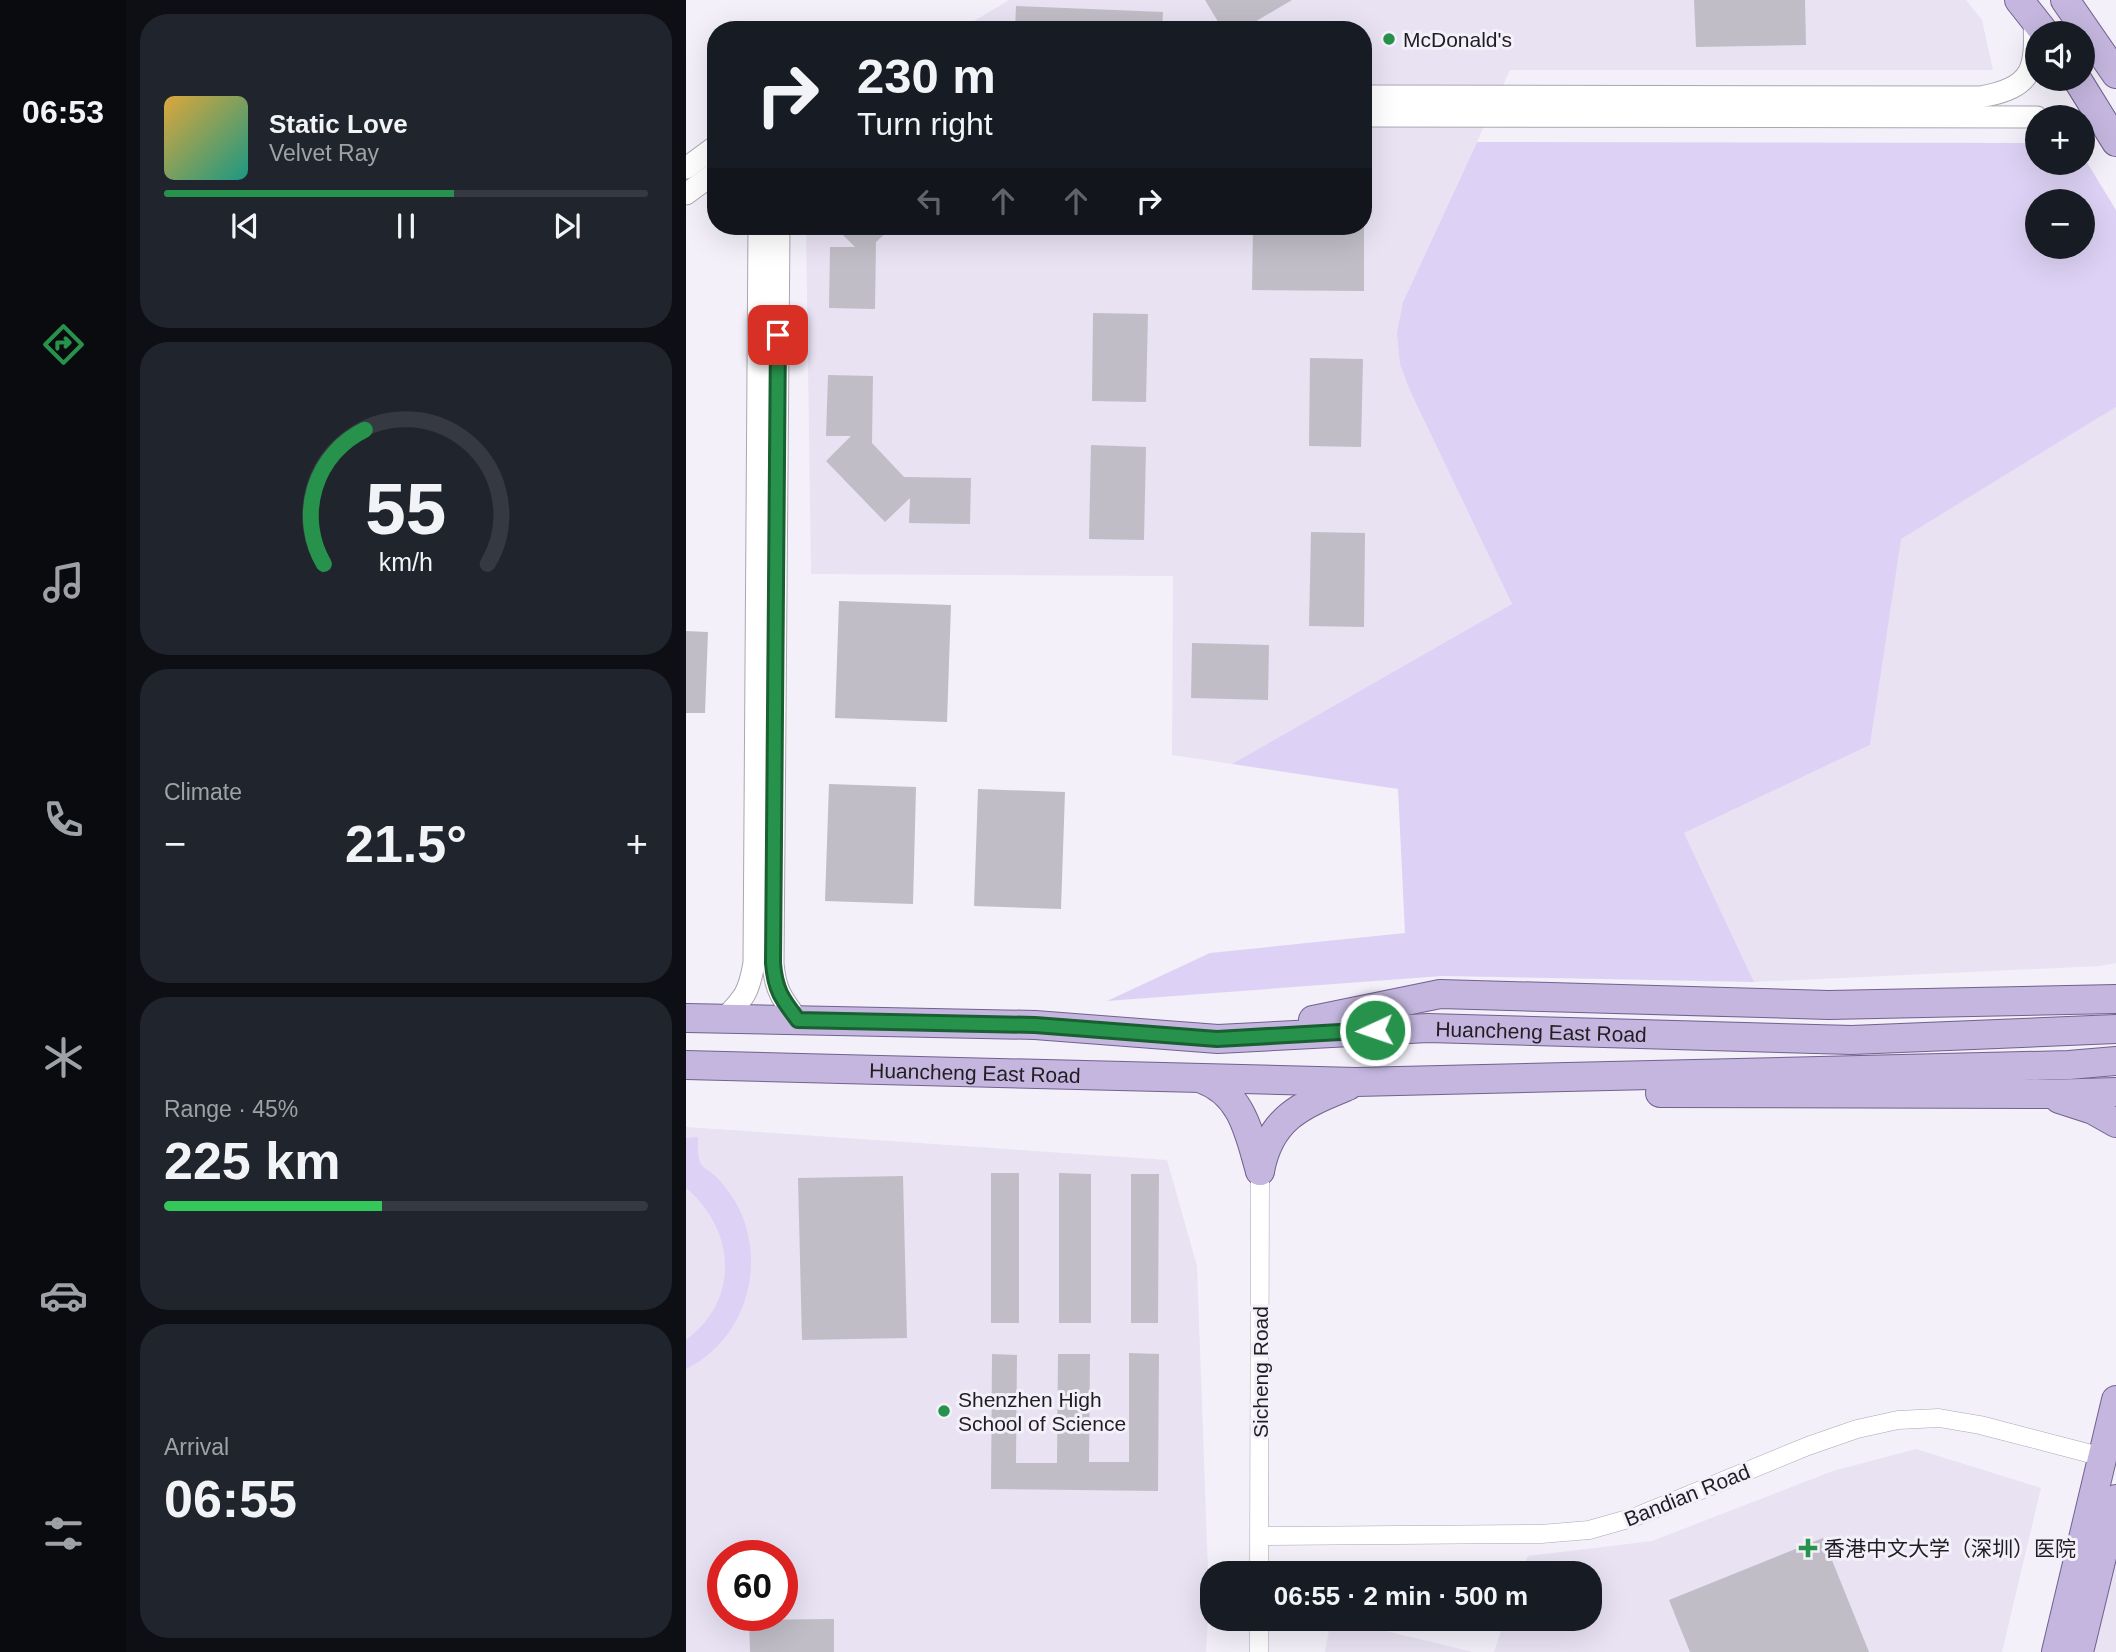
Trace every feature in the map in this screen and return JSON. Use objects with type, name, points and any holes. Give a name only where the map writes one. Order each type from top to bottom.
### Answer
[{"type":"main road","points":[[2067,1],[2116,74]]},
{"type":"main road","points":[[2085,91],[2114,138]]},
{"type":"main road","points":[[1217,1039],[1440,994],[1829,1004],[2107,997]]},
{"type":"main road","name":"Huancheng East Road","points":[[686,1018],[1035,1025],[1217,1039],[1428,1028],[1852,1040],[2116,1029]]},
{"type":"main road","name":"Huancheng East Road","points":[[686,1065],[1356,1082],[2069,1065],[2116,1061]]},
{"type":"main road","points":[[1200,1078],[1221,1088],[1237,1105],[1247,1126],[1260,1171]]},
{"type":"main road","points":[[1260,1171],[1271,1136],[1287,1117],[1308,1102],[1356,1082],[1425,1089],[2047,1094],[2116,1092]]},
{"type":"main road","points":[[2047,1094],[2116,1122]]},
{"type":"main road","points":[[2056,1652],[2116,1400]]},
{"type":"main road","points":[[2079,1652],[2116,1499]]},
{"type":"street","points":[[1372,96],[1980,97],[2010,89],[2032,69],[2036,55],[2033,17]]},
{"type":"street","points":[[1372,116],[2025,117]]},
{"type":"street","points":[[2095,128],[2114,138]]},
{"type":"street","points":[[686,168],[707,153]]},
{"type":"street","points":[[686,194],[707,179]]},
{"type":"street","points":[[724,1019],[745,998],[754,962],[759,235]]},
{"type":"street","points":[[779,235],[773,963],[774,981],[779,996],[798,1020]]},
{"type":"street","name":"Sicheng Road","points":[[1259,1561],[1260,1171]]},
{"type":"street","name":"Bandian Road","points":[[1260,1536],[1541,1534],[1589,1530],[1635,1517],[1808,1446],[1857,1429],[1898,1420],[1939,1419],[1980,1425],[2103,1457]]},
{"type":"street","points":[[1259,1631],[1259,1652]]},
{"type":"shaded area","points":[[1009,0],[1966,0],[1982,20],[1993,70],[1510,70],[1403,302],[1411,393],[1512,604],[1232,764],[1172,755],[1173,576],[811,574],[806,235],[1372,235],[1372,21],[974,21]]},
{"type":"shaded area","points":[[1477,142],[2025,143],[2025,175],[2095,175],[2116,210],[2116,407],[1901,539],[1870,745],[1684,833],[1754,982],[1442,976],[1107,1001],[1210,953],[1405,933],[1398,789],[1232,764],[1512,604],[1411,393],[1400,364],[1397,333],[1403,302]]},
{"type":"shaded area","points":[[2116,407],[2116,963],[2100,966],[1754,982],[1684,833],[1870,745],[1900,539]]},
{"type":"shaded area","name":"Shenzhen High School of Science","points":[[686,1127],[1167,1160],[1197,1266],[1208,1561],[1200,1561],[1200,1631],[1207,1631],[1206,1652],[686,1652]]},
{"type":"shaded area","points":[[698,1137],[701,1164],[726,1187],[741,1213],[748,1235],[750,1280],[735,1323],[706,1357],[686,1369],[686,1340],[704,1323],[716,1305],[723,1285],[725,1264],[722,1243],[714,1223],[686,1188],[686,1138]]},
{"type":"shaded area","name":"香港中文大学（深圳）医院","points":[[1916,1449],[2041,1488],[2002,1652],[1494,1652],[1501,1631],[1602,1631],[1602,1561],[1526,1561],[1528,1556],[1652,1541],[1833,1471]]},
{"type":"shaded area","points":[[2116,1545],[2116,1652],[2080,1652]]},
{"type":"shaded area","points":[[1329,1631],[1385,1631],[1473,1652],[1325,1652]]},
{"type":"building","points":[[1205,0],[1292,0],[1256,21],[1218,21]]},
{"type":"building","points":[[1694,0],[1805,0],[1806,45],[1696,47]]},
{"type":"building","points":[[1016,6],[1163,12],[1162,21],[1015,21]]},
{"type":"building","points":[[843,235],[883,235],[876,242],[875,309],[829,308],[830,247],[855,247]]},
{"type":"building","points":[[1253,235],[1364,235],[1364,291],[1252,290]]},
{"type":"building","points":[[1093,313],[1148,314],[1146,402],[1092,401]]},
{"type":"building","points":[[1310,358],[1363,359],[1361,447],[1309,446]]},
{"type":"building","points":[[828,375],[873,376],[872,443],[904,477],[971,478],[970,524],[909,523],[910,498],[885,522],[826,461],[851,436],[826,436]]},
{"type":"building","points":[[1091,445],[1146,447],[1144,540],[1089,539]]},
{"type":"building","points":[[1311,532],[1365,533],[1364,627],[1309,626]]},
{"type":"building","points":[[839,601],[951,605],[947,722],[835,718]]},
{"type":"building","points":[[686,631],[708,632],[705,713],[686,713]]},
{"type":"building","points":[[1192,643],[1269,645],[1268,700],[1191,698]]},
{"type":"building","points":[[829,784],[916,787],[913,904],[825,901]]},
{"type":"building","points":[[978,789],[1065,792],[1061,909],[974,906]]},
{"type":"building","points":[[991,1173],[1019,1173],[1019,1323],[991,1323]]},
{"type":"building","points":[[1059,1173],[1091,1174],[1091,1323],[1059,1323]]},
{"type":"building","points":[[1131,1174],[1159,1174],[1158,1323],[1131,1323]]},
{"type":"building","points":[[903,1176],[907,1338],[802,1340],[798,1178]]},
{"type":"building","points":[[1129,1353],[1159,1354],[1158,1491],[991,1489],[992,1354],[1017,1355],[1016,1463],[1057,1463],[1058,1354],[1090,1354],[1089,1462],[1129,1462]]},
{"type":"building","points":[[1823,1538],[1869,1652],[1690,1652],[1669,1600]]},
{"type":"building","points":[[798,1619],[834,1619],[834,1652],[750,1652],[749,1631],[798,1631]]},
{"type":"place","name":"McDonald's","points":[[1389,39]]},
{"type":"place","name":"Shenzhen High School of Science","points":[[944,1411]]},
{"type":"place","name":"香港中文大学（深圳）医院","points":[[1808,1548]]},
{"type":"route","points":[[778,335],[773,963],[774,981],[779,996],[798,1020],[1035,1025],[1217,1039],[1375,1030]]}]
